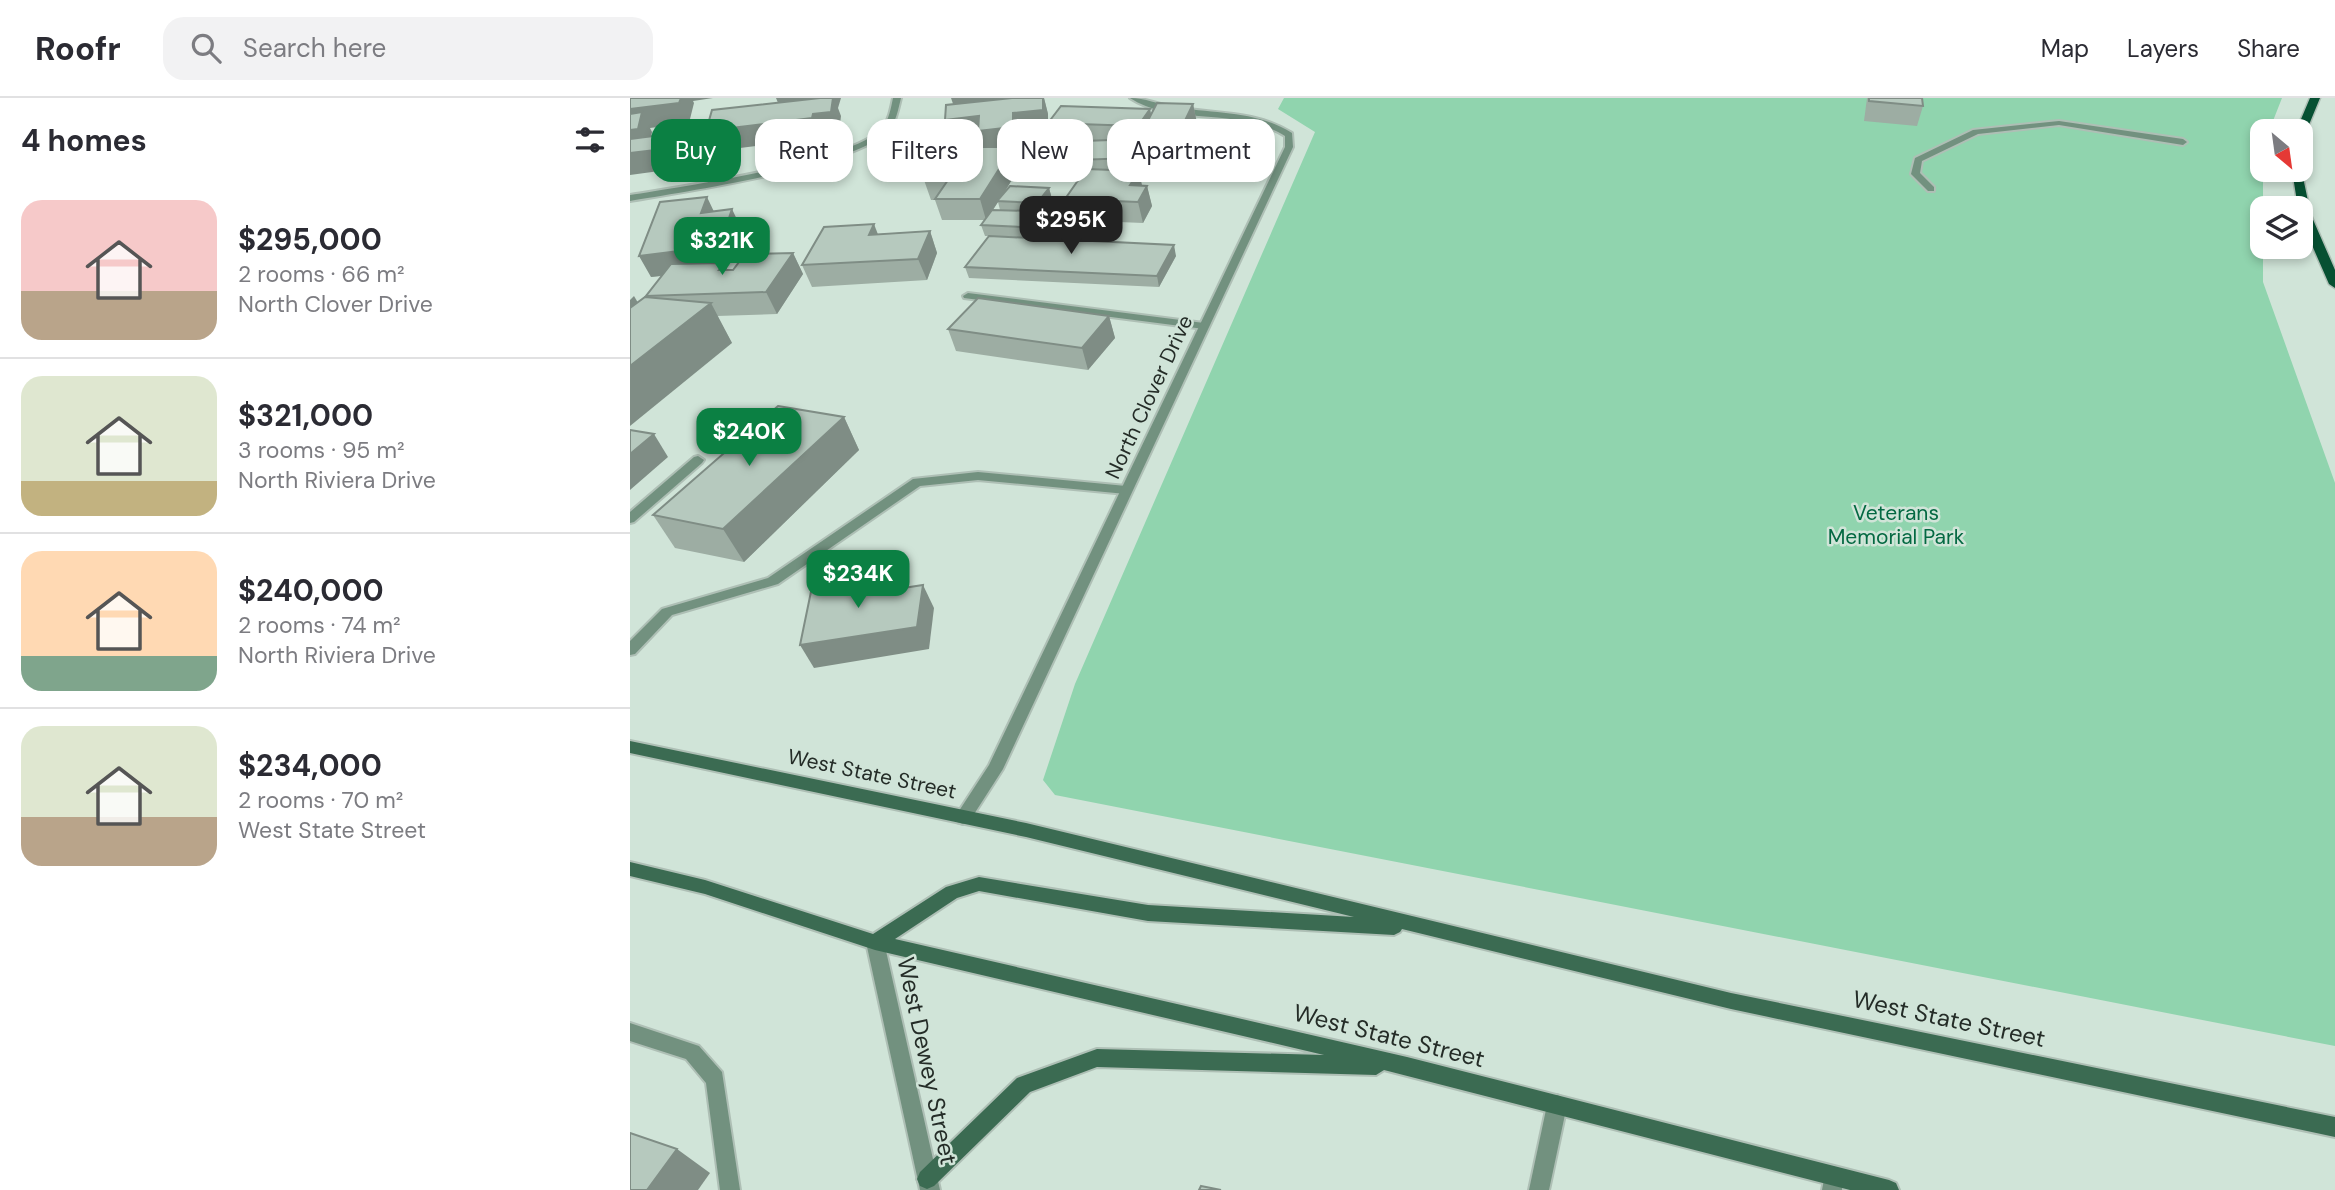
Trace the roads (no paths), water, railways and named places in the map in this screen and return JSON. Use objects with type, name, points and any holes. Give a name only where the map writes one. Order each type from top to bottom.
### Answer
[{"type":"main road","points":[[2306,119],[2315,98]]},
{"type":"main road","points":[[2299,182],[2305,215],[2335,284]]},
{"type":"main road","name":"West State Street","points":[[630,747],[963,817],[1731,1001],[2335,1127]]},
{"type":"main road","name":"West State Street","points":[[630,869],[705,887],[875,942],[1407,1066],[1557,1105],[1832,1183],[1889,1190]]},
{"type":"main road","name":"West State Street","points":[[875,942],[952,891],[979,884],[1148,913],[1430,929]]},
{"type":"main road","points":[[929,1184],[1024,1085],[1097,1058],[1407,1066]]},
{"type":"street","points":[[630,198],[790,165],[862,145],[882,132],[892,119],[897,98]]},
{"type":"street","name":"North Clover Drive","points":[[963,817],[995,769],[1289,147],[1289,135],[1277,125],[1260,119],[1186,113],[1153,107],[1134,98]]},
{"type":"street","points":[[1931,189],[1915,174],[1918,160],[1976,132],[2059,122],[2183,142]]},
{"type":"street","points":[[968,296],[1204,326]]},
{"type":"street","points":[[630,519],[698,460]]},
{"type":"street","points":[[630,650],[667,612],[773,581],[917,482],[978,476],[1126,490]]},
{"type":"street","name":"West Dewey Street","points":[[875,942],[929,1184]]},
{"type":"street","points":[[630,1032],[692,1052],[715,1079],[730,1190]]},
{"type":"street","points":[[1539,1190],[1557,1105]]},
{"type":"park label","name":"Veterans Memorial Park","points":[[1896,525]]}]
